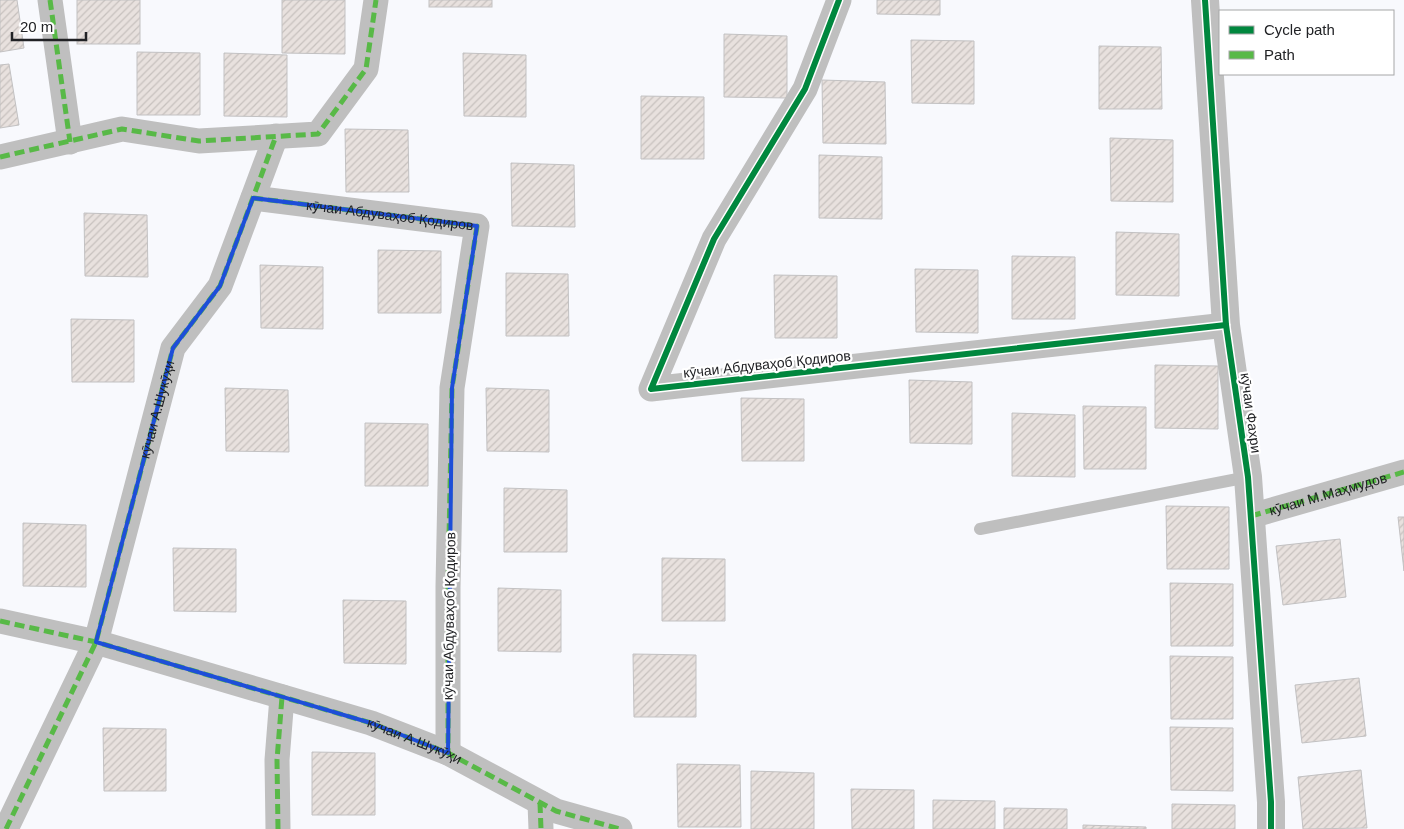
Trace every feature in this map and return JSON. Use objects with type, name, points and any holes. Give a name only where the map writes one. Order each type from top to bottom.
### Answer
[{"type":"street","points":[[50,0],[70,142]]},
{"type":"street","points":[[0,157],[122,130],[199,141],[318,134],[366,69],[376,0]]},
{"type":"street","name":"кӯчаи Абдуваҳоб Қодиров","points":[[839,0],[805,88],[714,239],[652,389],[1226,325]]},
{"type":"street","name":"кӯчаи Фахри","points":[[1205,0],[1226,325],[1248,477],[1271,802],[1271,829]]},
{"type":"street","name":"кӯчаи А.Шукӯҳи","points":[[5,823],[96,642],[173,348],[220,286],[276,136]]},
{"type":"street","name":"кӯчаи Абдуваҳоб Қодиров","points":[[253,198],[477,226],[452,388],[448,587],[448,753]]},
{"type":"street","name":"кӯчаи М.Маҳмудов","points":[[1250,516],[1404,472]]},
{"type":"street","name":"кӯчаи А.Шукӯҳи","points":[[0,621],[96,642],[371,723],[448,753],[556,812],[620,829]]},
{"type":"street","points":[[278,829],[276,760],[282,697]]},
{"type":"street","points":[[540,803],[542,829]]},
{"type":"lane","points":[[980,529],[1248,477]]},
{"type":"highlighted area","points":[[253,198],[477,226],[452,388],[448,753],[371,723],[96,642],[173,348],[220,286]]},
{"type":"building","points":[[0,0],[17,0],[24,48],[0,52]]},
{"type":"building","points":[[77,0],[140,0],[140,44],[77,44]]},
{"type":"building","points":[[282,0],[345,0],[345,54],[282,53]]},
{"type":"building","points":[[429,0],[492,0],[492,7],[429,7]]},
{"type":"building","points":[[877,0],[940,0],[940,15],[877,14]]},
{"type":"building","points":[[724,34],[787,36],[787,98],[724,97]]},
{"type":"building","points":[[911,40],[974,41],[974,104],[912,103]]},
{"type":"building","points":[[1099,46],[1161,47],[1162,109],[1099,109]]},
{"type":"building","points":[[137,52],[200,53],[200,115],[137,115]]},
{"type":"building","points":[[224,53],[287,55],[287,117],[224,116]]},
{"type":"building","points":[[463,53],[526,55],[526,117],[464,116]]},
{"type":"building","points":[[9,64],[19,125],[0,128],[0,65]]},
{"type":"building","points":[[822,80],[885,82],[886,144],[823,143]]},
{"type":"building","points":[[641,96],[704,97],[704,159],[641,159]]},
{"type":"building","points":[[345,129],[408,130],[409,192],[346,192]]},
{"type":"building","points":[[1110,138],[1173,140],[1173,202],[1111,201]]},
{"type":"building","points":[[819,155],[882,157],[882,219],[819,218]]},
{"type":"building","points":[[511,163],[574,165],[575,227],[512,226]]},
{"type":"building","points":[[84,213],[147,215],[148,277],[85,276]]},
{"type":"building","points":[[1116,232],[1179,234],[1179,296],[1116,295]]},
{"type":"building","points":[[378,250],[441,251],[441,313],[378,313]]},
{"type":"building","points":[[1012,256],[1075,257],[1075,319],[1012,319]]},
{"type":"building","points":[[260,265],[323,267],[323,329],[261,328]]},
{"type":"building","points":[[915,269],[978,270],[978,333],[916,332]]},
{"type":"building","points":[[506,273],[568,274],[569,336],[506,336]]},
{"type":"building","points":[[774,275],[837,276],[837,338],[775,338]]},
{"type":"building","points":[[71,319],[134,320],[134,382],[72,382]]},
{"type":"building","points":[[1155,365],[1218,366],[1218,429],[1155,428]]},
{"type":"building","points":[[909,380],[972,382],[972,444],[910,443]]},
{"type":"building","points":[[225,388],[288,390],[289,452],[226,451]]},
{"type":"building","points":[[486,388],[549,390],[549,452],[487,451]]},
{"type":"building","points":[[741,398],[804,399],[804,461],[742,461]]},
{"type":"building","points":[[1083,406],[1146,407],[1146,469],[1084,469]]},
{"type":"building","points":[[1012,413],[1075,415],[1075,477],[1012,476]]},
{"type":"building","points":[[365,423],[428,424],[428,486],[365,486]]},
{"type":"building","points":[[504,488],[567,490],[567,552],[504,552]]},
{"type":"building","points":[[1166,506],[1229,507],[1229,569],[1167,569]]},
{"type":"building","points":[[1398,517],[1404,517],[1404,571]]},
{"type":"building","points":[[23,523],[86,525],[86,587],[23,586]]},
{"type":"building","points":[[1340,539],[1346,597],[1283,605],[1276,546]]},
{"type":"building","points":[[173,548],[236,549],[236,612],[174,611]]},
{"type":"building","points":[[662,558],[725,559],[725,621],[662,621]]},
{"type":"building","points":[[1170,583],[1233,584],[1233,646],[1171,646]]},
{"type":"building","points":[[498,588],[561,590],[561,652],[498,651]]},
{"type":"building","points":[[343,600],[406,601],[406,664],[344,663]]},
{"type":"building","points":[[633,654],[696,655],[696,717],[634,717]]},
{"type":"building","points":[[1170,656],[1233,657],[1233,719],[1171,719]]},
{"type":"building","points":[[1359,678],[1366,736],[1302,743],[1295,685]]},
{"type":"building","points":[[1170,727],[1233,728],[1233,791],[1171,790]]},
{"type":"building","points":[[103,728],[166,729],[166,791],[104,791]]},
{"type":"building","points":[[312,752],[375,753],[375,815],[312,815]]},
{"type":"building","points":[[677,764],[740,765],[741,827],[678,827]]},
{"type":"building","points":[[1361,770],[1367,828],[1303,829],[1298,777]]},
{"type":"building","points":[[751,771],[814,773],[814,829],[751,829]]},
{"type":"building","points":[[851,789],[914,790],[914,829],[852,829]]},
{"type":"building","points":[[933,800],[995,801],[995,829],[933,829]]},
{"type":"building","points":[[1172,804],[1235,805],[1235,829],[1172,829]]},
{"type":"building","points":[[1004,808],[1067,809],[1067,829],[1004,829]]},
{"type":"building","points":[[1083,825],[1146,827],[1146,829],[1083,829]]},
{"type":"marked path","points":[[50,0],[70,142]]},
{"type":"marked path","points":[[0,157],[122,129],[199,141],[318,134],[366,69],[376,0]]},
{"type":"marked path","points":[[6,829],[96,642],[173,348],[220,286],[276,136]]},
{"type":"marked path","points":[[253,198],[477,226],[452,388],[448,587],[448,753]]},
{"type":"marked path","points":[[1251,516],[1404,472]]},
{"type":"marked path","points":[[0,621],[96,642],[371,723],[448,753],[556,811],[620,829]]},
{"type":"marked path","points":[[278,829],[277,760],[282,697]]},
{"type":"marked path","points":[[540,803],[541,829]]},
{"type":"cycle path","points":[[839,0],[805,89],[714,239],[651,389],[1226,325]]},
{"type":"cycle path","points":[[1205,0],[1226,325],[1248,477],[1271,802],[1271,829]]}]
